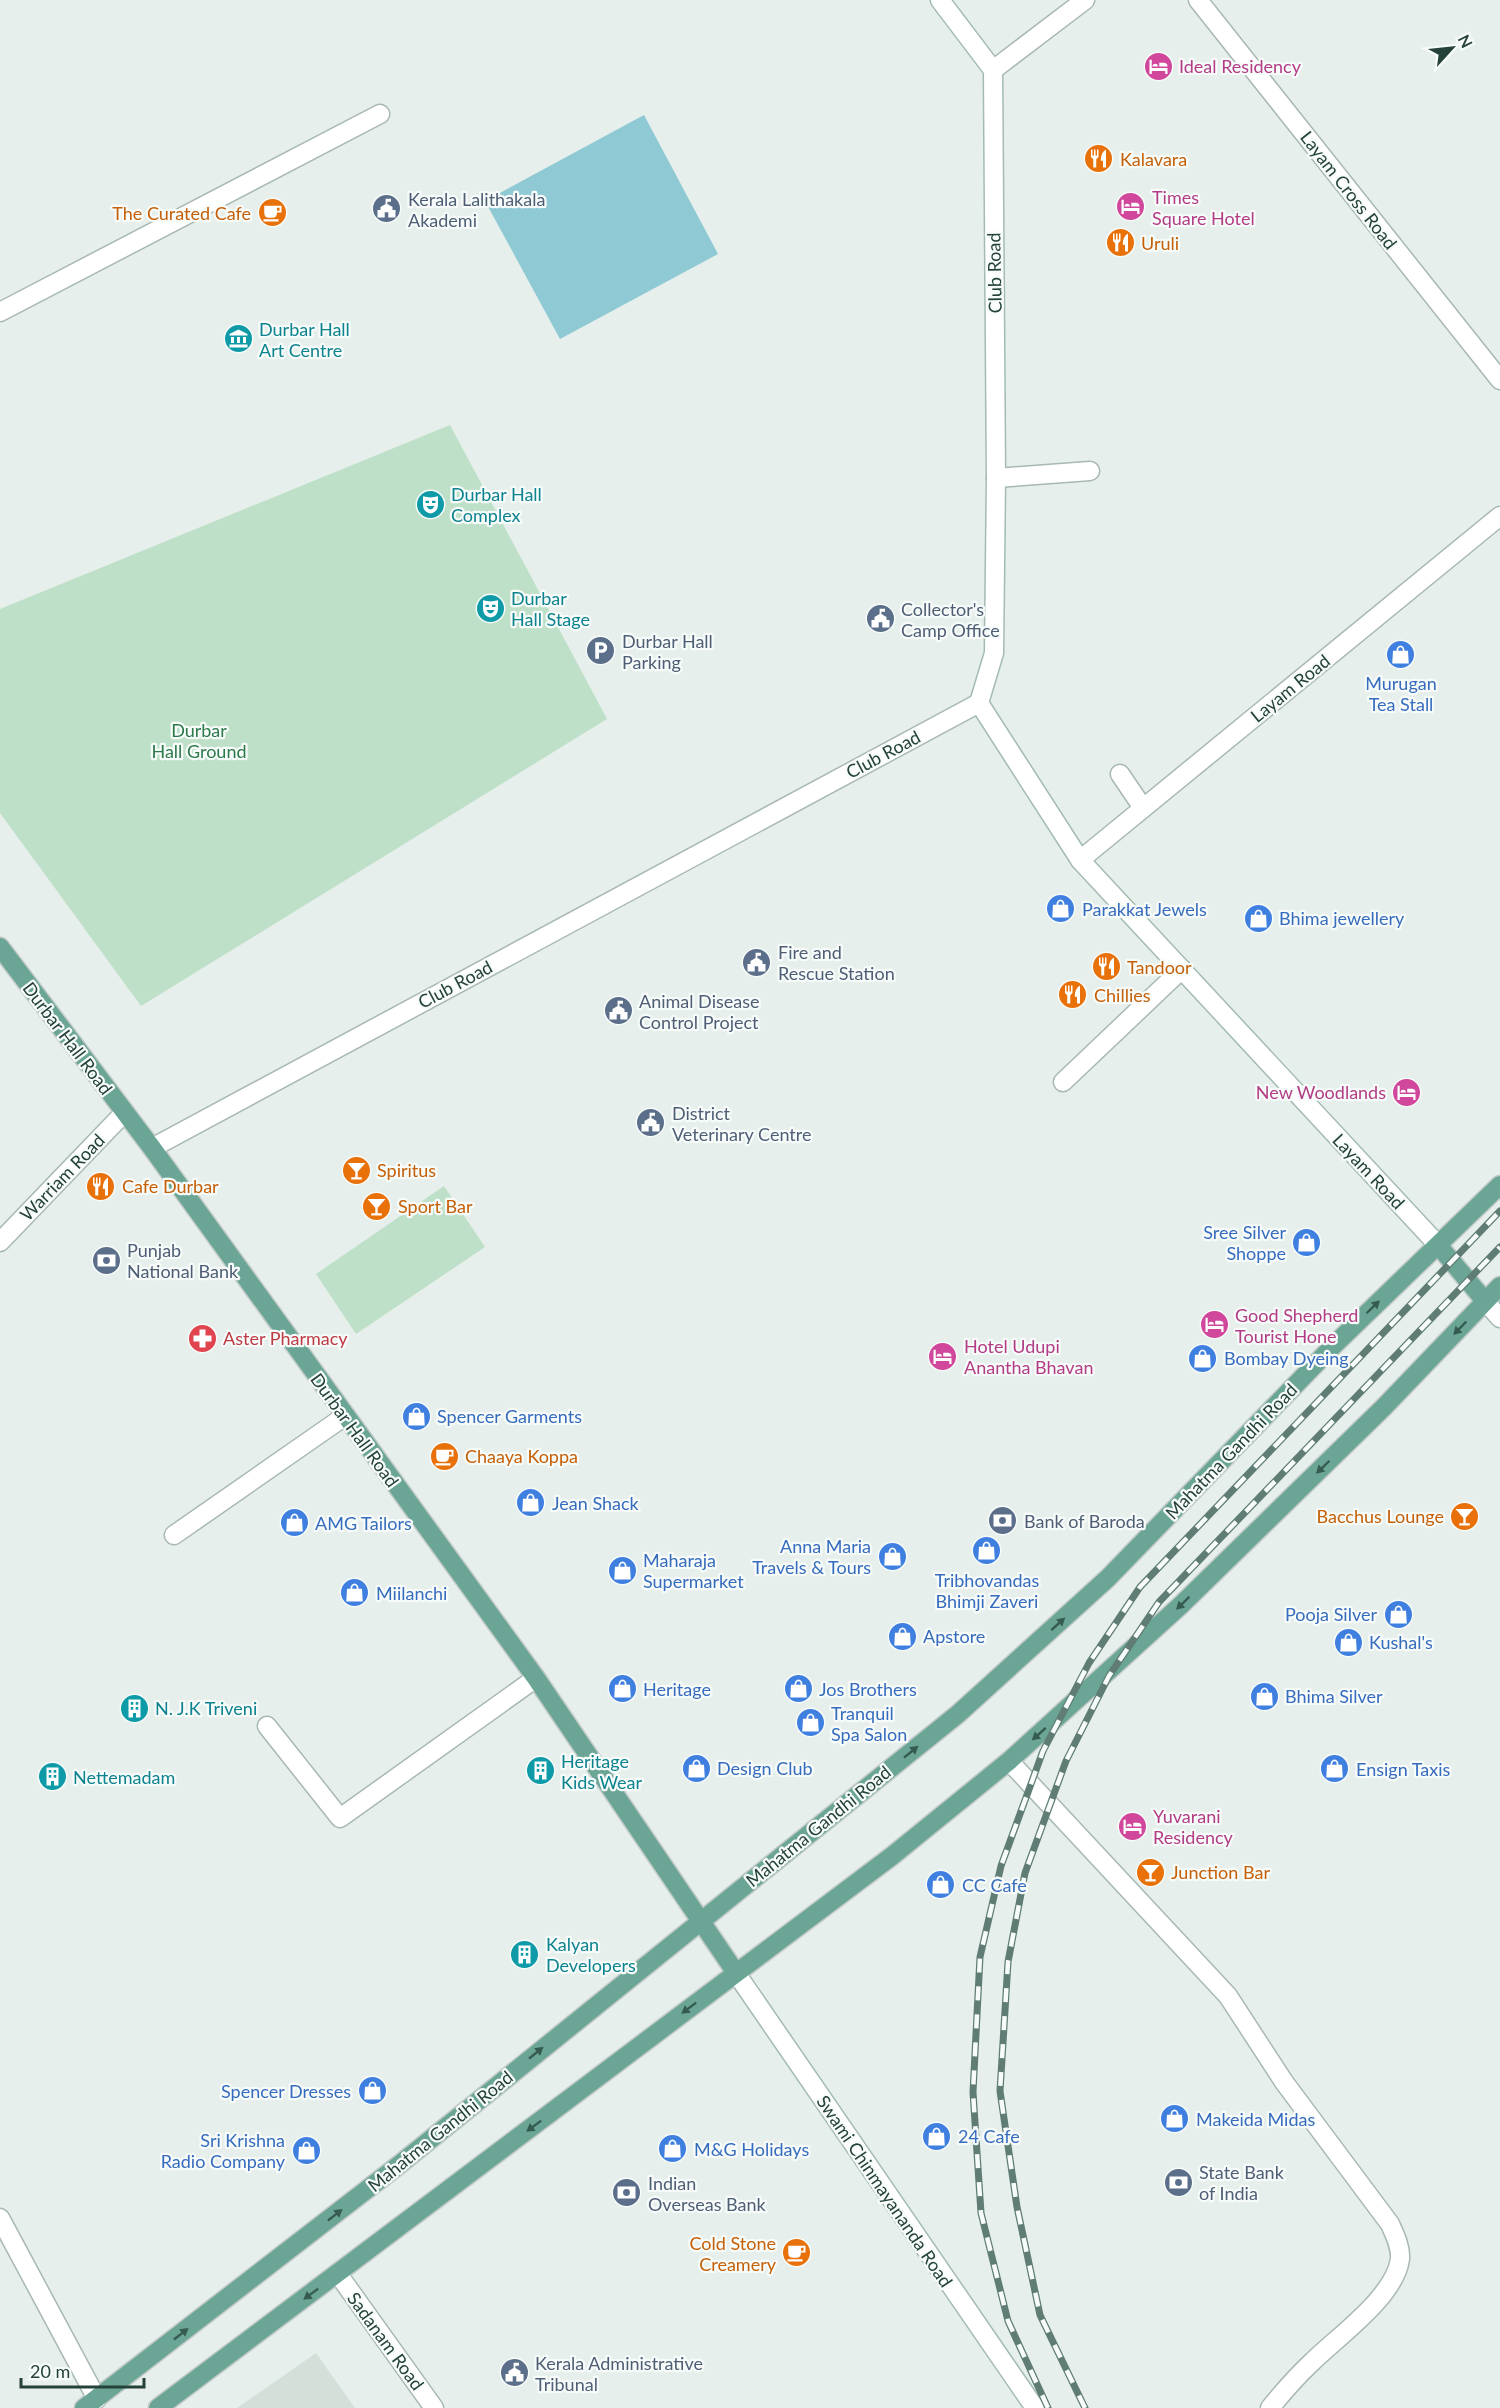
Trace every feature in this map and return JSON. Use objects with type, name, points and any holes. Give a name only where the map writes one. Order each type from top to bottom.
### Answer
[{"type":"main road","name":"Durbar Hall Road","points":[[0,947],[152,1148],[536,1678],[736,1973]]},
{"type":"main road","name":"Mahatma Gandhi Road","points":[[91,2404],[400,2164],[958,1714],[1108,1578],[1333,1346],[1500,1185]]},
{"type":"main road","points":[[1438,1245],[1485,1301]]},
{"type":"main road","points":[[158,2408],[892,1856],[1009,1761],[1189,1597],[1384,1407],[1500,1286]]},
{"type":"street","points":[[940,0],[993,70],[1085,0]]},
{"type":"street","name":"Layam Cross Road","points":[[1198,0],[1500,380]]},
{"type":"street","name":"Club Road","points":[[152,1148],[979,703],[994,653],[996,478],[993,70]]},
{"type":"street","points":[[0,312],[380,114]]},
{"type":"street","points":[[996,478],[1090,471]]},
{"type":"street","name":"Layam Road","points":[[1080,860],[1500,516]]},
{"type":"street","name":"Layam Road","points":[[979,703],[1080,860],[1438,1245]]},
{"type":"street","points":[[1120,774],[1143,808]]},
{"type":"street","points":[[1063,1082],[1182,969]]},
{"type":"street","name":"Warriam Road","points":[[0,1242],[124,1113]]},
{"type":"street","points":[[1485,1301],[1500,1318]]},
{"type":"street","points":[[174,1535],[345,1416]]},
{"type":"street","points":[[267,1726],[340,1818],[536,1678]]},
{"type":"street","points":[[1009,1761],[1228,1996],[1284,2082],[1396,2235],[1400,2248],[1398,2267],[1384,2291],[1366,2313],[1312,2362],[1270,2408]]},
{"type":"street","name":"Swami Chinmayananda Road","points":[[736,1973],[1035,2408]]},
{"type":"street","points":[[0,2218],[91,2404]]},
{"type":"street","name":"Sadanam Road","points":[[338,2274],[434,2408]]},
{"type":"shaded area","points":[[316,2353],[355,2408],[237,2408]]},
{"type":"green space","name":"Durbar Hall Ground","points":[[450,425],[607,719],[141,1006],[0,813],[0,609]]},
{"type":"green space","points":[[444,1186],[485,1247],[356,1334],[316,1274]]},
{"type":"water","points":[[644,115],[718,254],[560,339],[485,201]]},
{"type":"railway","points":[[1048,2408],[1008,2321],[981,2213],[973,2092],[980,1957],[1001,1866],[1043,1751],[1089,1663],[1140,1587],[1500,1211]]},
{"type":"railway","points":[[1085,2408],[1040,2315],[1017,2207],[1000,2091],[1008,1962],[1025,1873],[1066,1761],[1109,1676],[1159,1602],[1500,1247]]},
{"type":"place","name":"Ideal Residency","points":[[1158,66]]},
{"type":"place","name":"Kalavara","points":[[1099,159]]},
{"type":"place","name":"Times Square Hotel","points":[[1131,207]]},
{"type":"place","name":"Kerala Lalithakala Akademi","points":[[387,209]]},
{"type":"place","name":"The Curated Cafe","points":[[272,213]]},
{"type":"place","name":"Uruli","points":[[1120,243]]},
{"type":"place","name":"Durbar Hall Art Centre","points":[[238,339]]},
{"type":"place","name":"Durbar Hall Complex","points":[[430,504]]},
{"type":"place","name":"Durbar Hall Stage","points":[[490,608]]},
{"type":"place","name":"Collector's Camp Office","points":[[880,619]]},
{"type":"place","name":"Durbar Hall Parking","points":[[601,651]]},
{"type":"place","name":"Murugan Tea Stall","points":[[1401,654]]},
{"type":"place","name":"Parakkat Jewels","points":[[1061,909]]},
{"type":"place","name":"Bhima jewellery","points":[[1258,918]]},
{"type":"place","name":"Fire and Rescue Station","points":[[757,962]]},
{"type":"place","name":"Tandoor","points":[[1106,967]]},
{"type":"place","name":"Chillies","points":[[1073,995]]},
{"type":"place","name":"Animal Disease Control Project","points":[[618,1011]]},
{"type":"place","name":"New Woodlands","points":[[1407,1092]]},
{"type":"place","name":"District Veterinary Centre","points":[[651,1123]]},
{"type":"place","name":"Spiritus","points":[[356,1170]]},
{"type":"place","name":"Cafe Durbar","points":[[101,1186]]},
{"type":"place","name":"Sport Bar","points":[[377,1206]]},
{"type":"place","name":"Sree Silver Shoppe","points":[[1307,1242]]},
{"type":"place","name":"Punjab National Bank","points":[[106,1260]]},
{"type":"place","name":"Good Shepherd Tourist Hone","points":[[1214,1325]]},
{"type":"place","name":"Aster Pharmacy","points":[[202,1338]]},
{"type":"place","name":"Hotel Udupi Anantha Bhavan","points":[[943,1356]]},
{"type":"place","name":"Bombay Dyeing","points":[[1203,1358]]},
{"type":"place","name":"Spencer Garments","points":[[416,1416]]},
{"type":"place","name":"Chaaya Koppa","points":[[444,1456]]},
{"type":"place","name":"Jean Shack","points":[[531,1503]]},
{"type":"place","name":"Bacchus Lounge","points":[[1465,1516]]},
{"type":"place","name":"Bank of Baroda","points":[[1003,1521]]},
{"type":"place","name":"AMG Tailors","points":[[294,1523]]},
{"type":"place","name":"Tribhovandas Bhimji Zaveri","points":[[987,1551]]},
{"type":"place","name":"Anna Maria Travels & Tours","points":[[892,1556]]},
{"type":"place","name":"Maharaja Supermarket","points":[[622,1570]]},
{"type":"place","name":"Miilanchi","points":[[355,1593]]},
{"type":"place","name":"Pooja Silver","points":[[1398,1614]]},
{"type":"place","name":"Apstore","points":[[902,1636]]},
{"type":"place","name":"Kushal's","points":[[1348,1642]]},
{"type":"place","name":"Heritage","points":[[622,1689]]},
{"type":"place","name":"Jos Brothers","points":[[798,1689]]},
{"type":"place","name":"Bhima Silver","points":[[1264,1696]]},
{"type":"place","name":"N. J.K Triveni","points":[[134,1708]]},
{"type":"place","name":"Tranquil Spa Salon","points":[[810,1723]]},
{"type":"place","name":"Design Club","points":[[696,1768]]},
{"type":"place","name":"Ensign Taxis","points":[[1335,1769]]},
{"type":"place","name":"Heritage Kids Wear","points":[[540,1771]]},
{"type":"place","name":"Nettemadam","points":[[52,1777]]},
{"type":"place","name":"Yuvarani Residency","points":[[1132,1826]]},
{"type":"place","name":"Junction Bar","points":[[1150,1872]]},
{"type":"place","name":"CC Cafe","points":[[941,1885]]},
{"type":"place","name":"Kalyan Developers","points":[[525,1954]]},
{"type":"place","name":"Spencer Dresses","points":[[372,2091]]},
{"type":"place","name":"Makeida Midas","points":[[1175,2119]]},
{"type":"place","name":"24 Cafe","points":[[937,2136]]},
{"type":"place","name":"M&G Holidays","points":[[673,2149]]},
{"type":"place","name":"Sri Krishna Radio Company","points":[[306,2150]]},
{"type":"place","name":"State Bank of India","points":[[1178,2182]]},
{"type":"place","name":"Indian Overseas Bank","points":[[627,2193]]},
{"type":"place","name":"Cold Stone Creamery","points":[[797,2253]]},
{"type":"place","name":"Kerala Administrative Tribunal","points":[[514,2373]]}]
